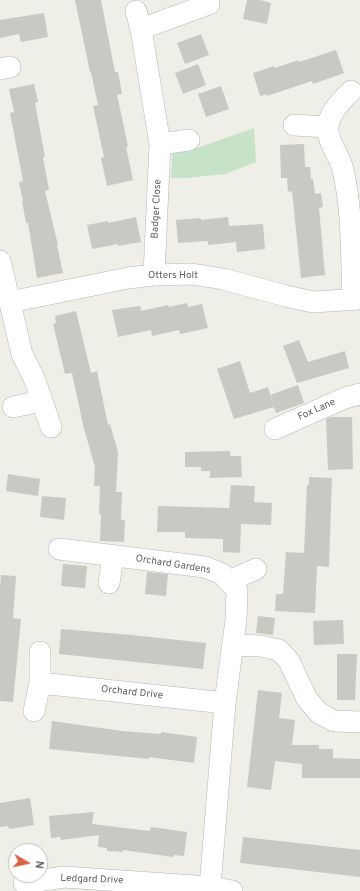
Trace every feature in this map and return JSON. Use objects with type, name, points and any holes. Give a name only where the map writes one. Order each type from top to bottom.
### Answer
[{"type":"street","name":"Badger Close","points":[[154,275],[160,144],[138,20],[209,4]]},
{"type":"street","points":[[351,90],[332,113],[328,127],[330,141],[340,162],[346,184],[356,299]]},
{"type":"street","points":[[294,125],[328,127]]},
{"type":"street","points":[[160,144],[189,140]]},
{"type":"street","points":[[0,261],[22,354],[34,378],[51,427]]},
{"type":"street","name":"Otters Holt","points":[[10,302],[128,278],[154,275],[192,274],[223,279],[313,302],[356,299]]},
{"type":"street","name":"Fox Lane","points":[[275,429],[345,398],[360,394]]},
{"type":"street","points":[[13,407],[41,401]]},
{"type":"street","name":"Orchard Gardens","points":[[59,549],[205,567],[222,574],[230,581]]},
{"type":"street","points":[[109,583],[113,556]]},
{"type":"street","points":[[210,887],[225,703],[236,620],[237,590],[230,581],[256,569]]},
{"type":"street","points":[[233,645],[261,646],[279,650],[289,661],[307,699],[319,713],[334,721],[360,722]]},
{"type":"street","points":[[34,711],[40,683],[40,652]]},
{"type":"street","name":"Orchard Drive","points":[[40,683],[225,703]]},
{"type":"street","name":"Ledgard Drive","points":[[48,879],[64,877],[210,887],[232,891]]},
{"type":"green space","points":[[254,128],[256,162],[225,174],[171,178],[173,142],[179,141],[197,148]]},
{"type":"building","points":[[75,0],[101,0],[115,72],[118,72],[122,94],[117,95],[133,180],[107,186],[101,158],[104,157],[93,106],[98,105]]},
{"type":"building","points":[[247,0],[260,0],[271,3],[267,24],[243,19]]},
{"type":"building","points":[[44,13],[48,37],[21,42],[19,34],[0,38],[0,20]]},
{"type":"building","points":[[201,34],[209,55],[185,64],[177,43]]},
{"type":"building","points":[[336,50],[344,73],[313,84],[312,81],[267,96],[267,94],[260,96],[253,73],[299,60],[299,62]]},
{"type":"building","points":[[198,64],[206,85],[183,94],[175,73]]},
{"type":"building","points":[[34,84],[38,102],[35,103],[45,157],[43,157],[49,190],[45,191],[63,273],[37,278],[28,223],[26,223],[19,182],[23,181],[10,113],[14,112],[9,89]]},
{"type":"building","points":[[221,86],[229,109],[206,117],[198,94]]},
{"type":"building","points":[[304,144],[305,167],[310,167],[311,179],[313,179],[315,194],[321,193],[323,207],[319,208],[325,275],[301,278],[292,191],[288,192],[287,178],[281,178],[280,145]]},
{"type":"building","points":[[136,217],[141,242],[118,246],[118,244],[92,249],[87,225],[108,221],[108,223]]},
{"type":"building","points":[[228,217],[229,226],[263,224],[265,249],[237,252],[236,242],[208,245],[208,241],[178,243],[176,220],[201,218],[201,220]]},
{"type":"building","points":[[187,303],[188,307],[202,304],[208,328],[180,334],[179,330],[152,336],[151,330],[118,337],[112,310],[140,306],[141,311],[168,305],[169,307]]},
{"type":"building","points":[[76,311],[91,373],[97,371],[108,425],[110,424],[118,452],[116,492],[122,492],[121,520],[125,520],[124,542],[100,541],[100,486],[94,486],[95,467],[83,425],[72,373],[65,374],[53,324],[56,323],[55,316]]},
{"type":"building","points":[[299,340],[308,362],[345,351],[349,368],[297,383],[283,346]]},
{"type":"building","points":[[240,361],[250,393],[268,387],[274,407],[234,419],[217,369]]},
{"type":"building","points":[[298,385],[304,403],[276,413],[270,395]]},
{"type":"building","points":[[331,417],[352,417],[353,469],[328,470],[326,419]]},
{"type":"building","points":[[230,451],[230,456],[241,456],[242,477],[210,478],[210,471],[201,471],[201,467],[185,467],[185,452]]},
{"type":"building","points":[[8,474],[40,479],[38,496],[6,491]]},
{"type":"building","points":[[309,477],[332,478],[329,567],[317,566],[315,613],[275,611],[276,594],[283,594],[286,552],[304,553],[307,485],[309,485]]},
{"type":"building","points":[[231,485],[255,486],[254,502],[272,503],[271,525],[241,524],[240,553],[223,552],[223,539],[185,538],[185,532],[157,532],[158,506],[229,508]]},
{"type":"building","points":[[42,496],[66,498],[64,520],[40,517]]},
{"type":"building","points":[[63,564],[87,566],[85,588],[61,586]]},
{"type":"building","points":[[147,572],[168,574],[166,596],[145,594]]},
{"type":"building","points":[[1,575],[16,576],[13,618],[21,619],[13,702],[0,701]]},
{"type":"building","points":[[258,616],[275,618],[273,635],[256,633]]},
{"type":"building","points":[[343,620],[344,644],[314,645],[313,621]]},
{"type":"building","points":[[61,629],[206,643],[203,669],[59,654]]},
{"type":"building","points":[[337,654],[357,654],[355,700],[337,700]]},
{"type":"building","points":[[258,690],[282,693],[279,718],[295,720],[292,745],[319,745],[319,749],[333,749],[333,758],[360,759],[360,778],[302,778],[302,764],[275,761],[271,790],[247,787]]},
{"type":"building","points":[[52,721],[122,731],[161,734],[161,732],[197,737],[194,763],[149,757],[149,759],[49,749]]},
{"type":"building","points":[[30,798],[34,825],[9,829],[8,826],[0,827],[0,803]]},
{"type":"building","points":[[94,812],[92,824],[150,831],[151,827],[187,832],[184,856],[174,855],[173,857],[123,850],[123,852],[107,851],[107,848],[98,847],[99,835],[61,840],[60,837],[51,838],[49,816]]},
{"type":"building","points":[[243,837],[360,850],[360,877],[240,863]]}]
